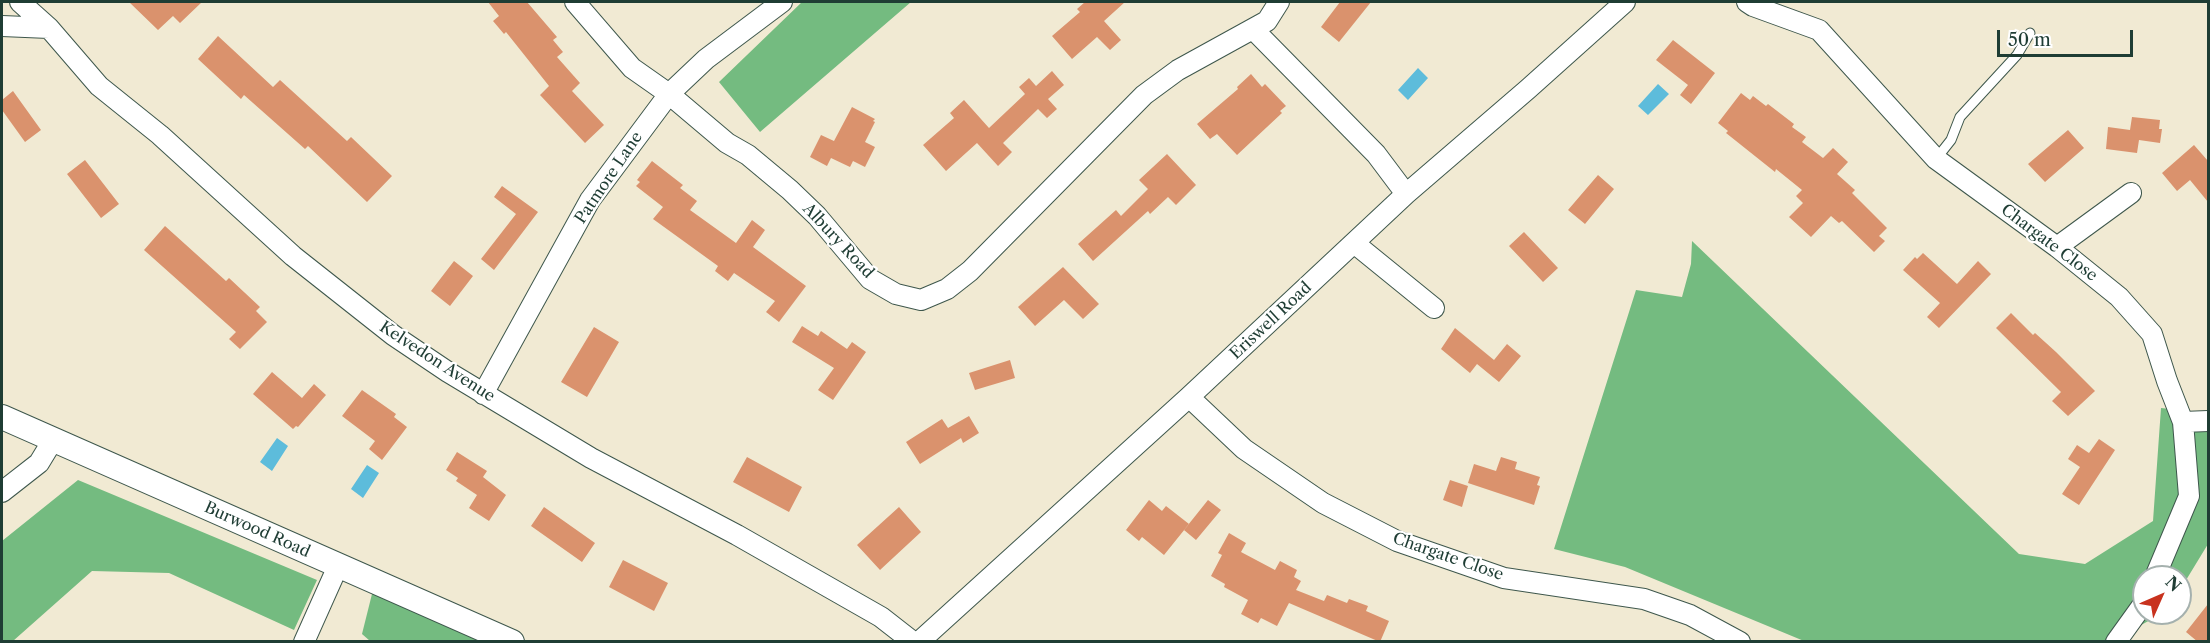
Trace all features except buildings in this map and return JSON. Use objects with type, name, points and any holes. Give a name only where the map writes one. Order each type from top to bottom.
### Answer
[{"type":"street","name":"Kelvedon Avenue","points":[[20,2],[49,28],[99,86],[160,135],[293,256],[393,335],[483,394],[591,458],[737,535],[881,617],[913,642]]},
{"type":"street","name":"Albury Road","points":[[575,2],[632,68],[669,94],[727,143],[748,155],[790,190],[817,216],[870,279],[896,294],[921,300],[947,290],[970,272],[1144,95],[1178,70],[1253,28]]},
{"type":"street","name":"Patmore Lane","points":[[483,394],[590,200],[669,94],[706,59],[782,2]]},
{"type":"street","points":[[1279,2],[1267,21],[1253,28],[1376,154],[1406,194]]},
{"type":"street","name":"Eriswell Road","points":[[919,642],[1189,397],[1406,194],[1625,2]]},
{"type":"street","name":"Chargate Close","points":[[1747,2],[1819,30],[1936,159],[2057,247],[2119,297],[2152,334],[2183,422],[2189,496],[2160,565]]},
{"type":"street","points":[[2,26],[49,28]]},
{"type":"street","points":[[2057,247],[2130,193]]},
{"type":"street","points":[[1354,243],[1434,308]]},
{"type":"street","name":"Chargate Close","points":[[1189,397],[1244,449],[1323,503],[1397,541],[1504,578],[1644,599],[1690,615],[1740,642]]},
{"type":"street","name":"Burwood Road","points":[[2,417],[512,642]]},
{"type":"street","points":[[2183,422],[2208,421]]},
{"type":"street","points":[[2,492],[39,463],[53,440]]},
{"type":"street","points":[[304,642],[338,566]]},
{"type":"street","points":[[2116,642],[2132,620]]},
{"type":"lane","points":[[1936,159],[1951,140],[1960,117],[2017,55],[2030,33]]},
{"type":"green space","points":[[802,2],[911,2],[760,132],[719,82]]},
{"type":"green space","points":[[1692,241],[2019,554],[2085,564],[2153,521],[2161,408],[2208,413],[2208,544],[2192,570],[2192,565],[2132,565],[2132,625],[2141,625],[2112,641],[1804,641],[1625,567],[1554,549],[1636,290],[1682,297],[1691,264]]},
{"type":"green space","points":[[78,480],[317,580],[294,630],[169,573],[92,571],[13,641],[2,641],[2,541]]},
{"type":"green space","points":[[373,590],[490,641],[370,641],[362,634]]},
{"type":"water","points":[[1418,68],[1428,78],[1408,100],[1398,90]]},
{"type":"water","points":[[1658,84],[1669,94],[1648,115],[1638,106]]},
{"type":"water","points":[[277,438],[288,446],[272,471],[260,462]]},
{"type":"water","points":[[367,465],[379,473],[363,498],[351,489]]}]
